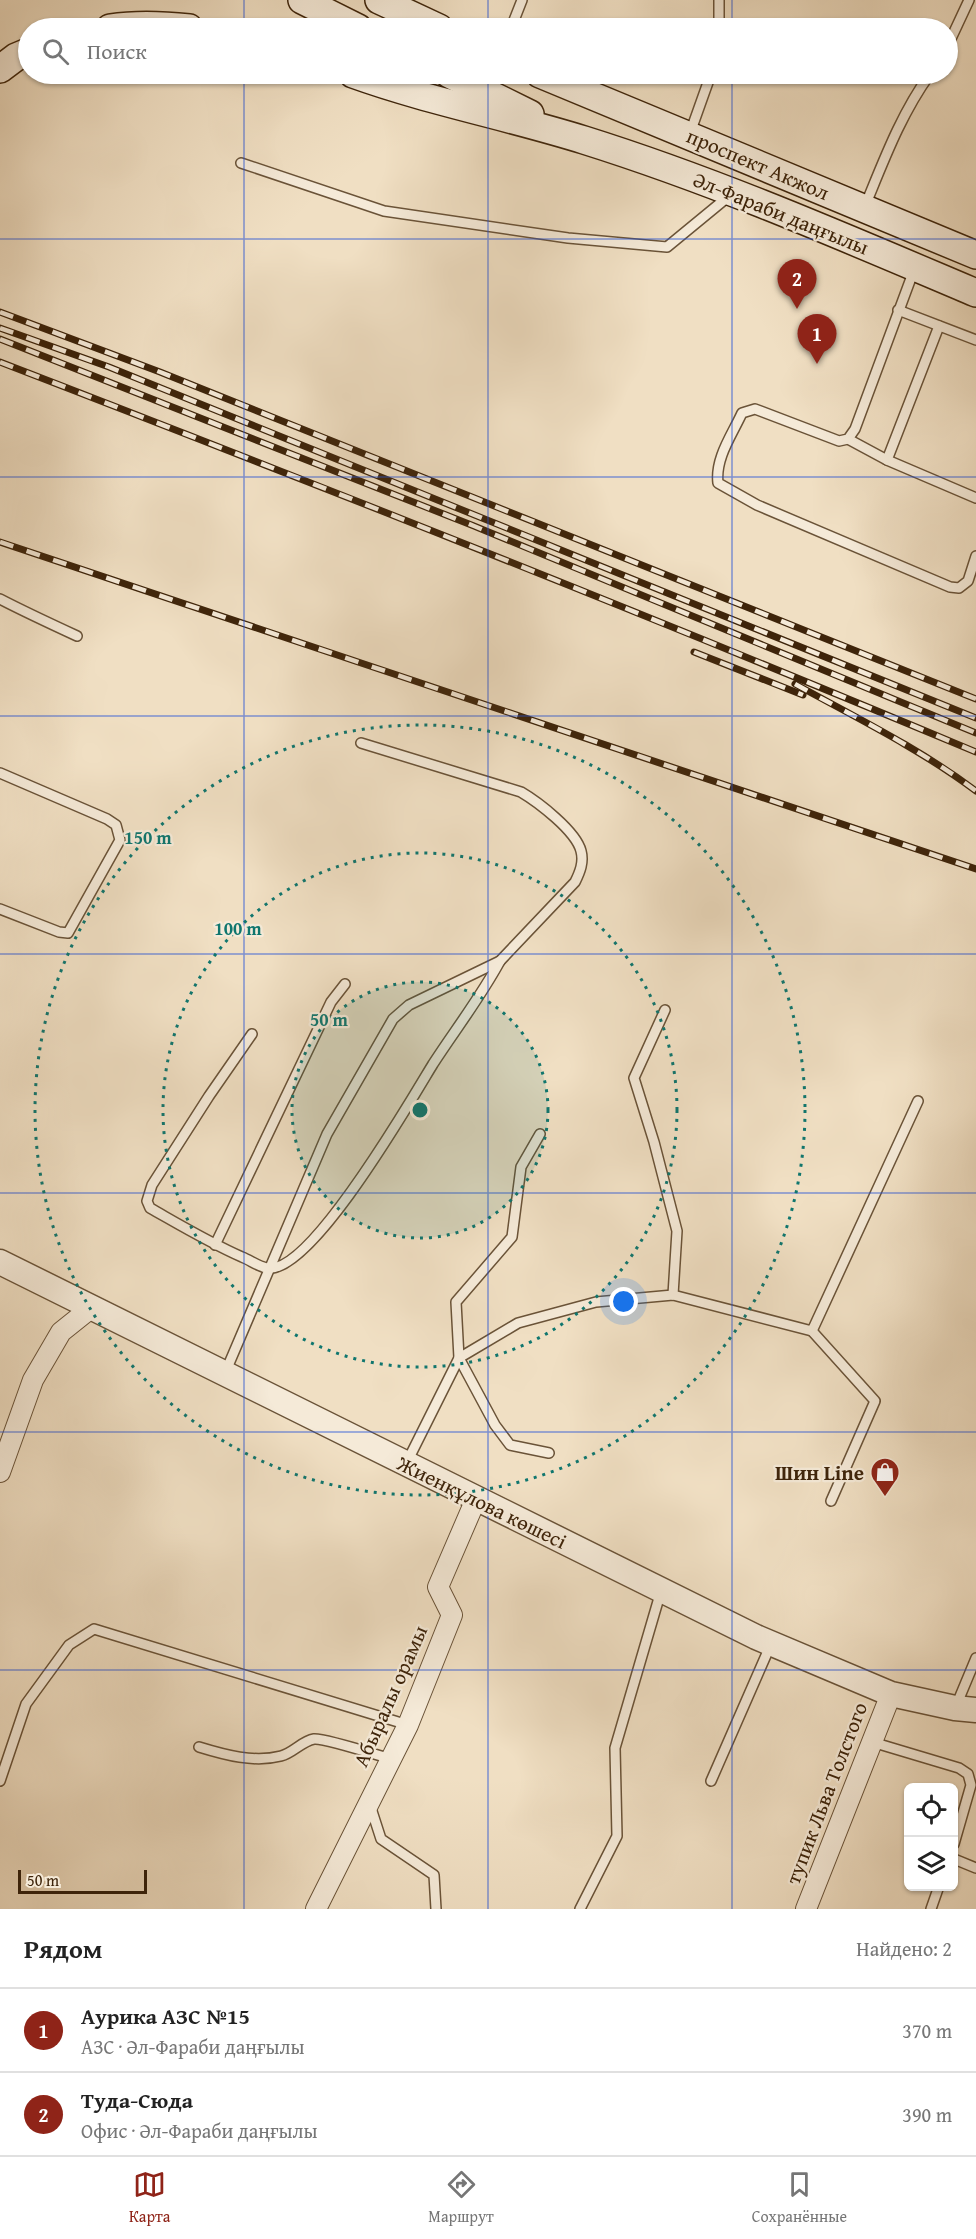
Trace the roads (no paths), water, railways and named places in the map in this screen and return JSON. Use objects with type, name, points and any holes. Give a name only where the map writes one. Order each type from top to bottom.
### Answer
[{"type":"main road","points":[[302,0],[338,18]]},
{"type":"main road","points":[[379,0],[418,18]]},
{"type":"main road","points":[[0,69],[18,56]]},
{"type":"main road","points":[[384,84],[447,104],[583,140]]},
{"type":"main road","points":[[469,84],[583,140]]},
{"type":"main road","name":"проспект Акжол","points":[[564,84],[976,255]]},
{"type":"main road","name":"Әл-Фараби даңғылы","points":[[583,140],[735,192],[976,293]]},
{"type":"street","name":"Жиенқұлова көшесі","points":[[0,1262],[771,1644],[891,1694],[966,1709]]},
{"type":"street","points":[[0,1472],[7,1436],[33,1380],[61,1332],[91,1308]]},
{"type":"street","name":"Абыралы орамы","points":[[316,1909],[408,1725],[452,1615],[438,1587],[476,1499]]},
{"type":"street","name":"тупик Льва Толстого","points":[[806,1909],[891,1694]]},
{"type":"lane","points":[[515,18],[522,0]]},
{"type":"lane","points":[[719,0],[719,18]]},
{"type":"lane","points":[[958,24],[969,0]]},
{"type":"lane","points":[[689,136],[707,84]]},
{"type":"lane","points":[[864,208],[899,126],[914,95],[922,84]]},
{"type":"lane","points":[[241,163],[384,211],[568,238],[667,247],[735,192]]},
{"type":"lane","points":[[848,439],[855,429],[915,267]]},
{"type":"lane","points":[[898,310],[976,340]]},
{"type":"lane","points":[[887,460],[939,326]]},
{"type":"lane","points":[[976,498],[887,460],[848,439],[839,441],[755,409],[742,413],[719,459],[716,471],[717,483],[757,505],[950,587],[959,588],[968,580],[976,556]]},
{"type":"lane","points":[[0,599],[77,636]]},
{"type":"lane","points":[[252,1034],[149,1190],[147,1201],[150,1208],[215,1245],[268,1269],[282,1265],[298,1255],[367,1171],[500,961],[575,882],[582,868],[581,852],[577,841],[542,805],[521,792],[361,743]]},
{"type":"lane","points":[[0,772],[107,819],[116,825],[120,840],[68,933],[59,932],[0,909]]},
{"type":"lane","points":[[225,1375],[327,1134],[393,1018],[409,1005],[500,961]]},
{"type":"lane","points":[[215,1245],[331,1002],[345,984]]},
{"type":"lane","points":[[665,1010],[634,1078],[654,1142],[677,1232],[673,1295]]},
{"type":"lane","points":[[812,1331],[918,1101]]},
{"type":"lane","points":[[540,1134],[521,1167],[512,1237],[456,1302],[459,1358],[495,1425],[510,1444],[549,1454]]},
{"type":"lane","points":[[406,1464],[459,1358],[518,1323],[596,1302],[673,1295],[812,1331],[874,1401],[831,1501]]},
{"type":"lane","points":[[580,1909],[616,1836],[615,1748],[661,1591]]},
{"type":"lane","points":[[0,1781],[26,1704],[69,1645],[94,1629],[408,1725]]},
{"type":"lane","points":[[711,1781],[771,1644]]},
{"type":"lane","points":[[966,1709],[976,1658]]},
{"type":"lane","points":[[199,1747],[230,1756],[263,1758],[282,1756],[306,1742],[321,1740],[391,1759]]},
{"type":"lane","points":[[872,1742],[959,1768],[968,1774],[971,1785],[956,1837]]},
{"type":"lane","points":[[369,1803],[381,1839],[434,1875],[436,1909]]},
{"type":"lane","points":[[958,1861],[976,1868]]},
{"type":"lane","points":[[931,1909],[938,1891]]},
{"type":"railway","points":[[0,312],[160,372],[976,699]]},
{"type":"railway","points":[[0,328],[109,367],[976,718]]},
{"type":"railway","points":[[0,339],[474,526],[976,733]]},
{"type":"railway","points":[[0,362],[490,554],[976,752]]},
{"type":"railway","points":[[0,542],[976,869]]},
{"type":"railway","points":[[694,652],[803,695]]},
{"type":"railway","points":[[795,684],[910,748],[976,791]]},
{"type":"place","name":"Туда-Сюда","points":[[797,309]]},
{"type":"place","name":"Аурика АЗС №15","points":[[817,364]]},
{"type":"place","name":"Шин Line","points":[[885,1498]]}]
